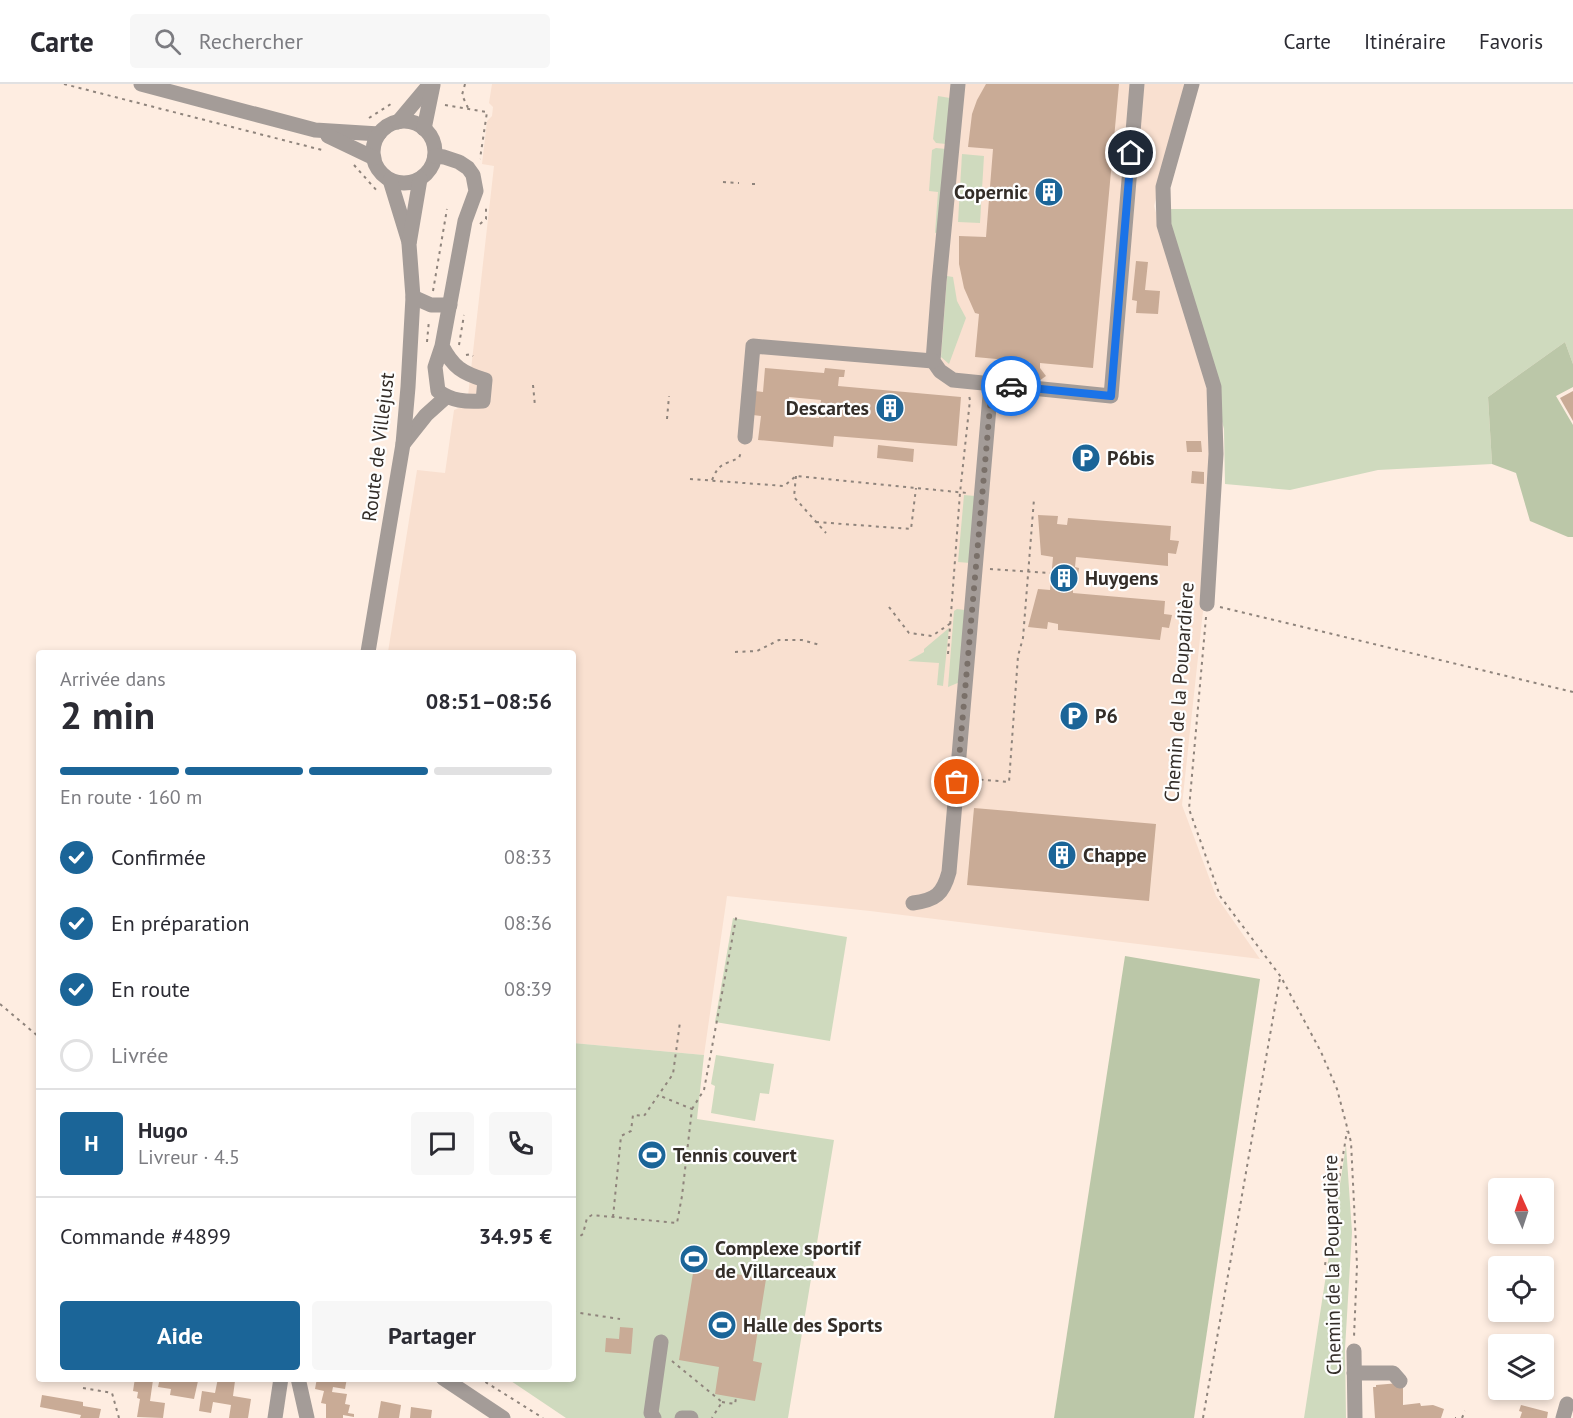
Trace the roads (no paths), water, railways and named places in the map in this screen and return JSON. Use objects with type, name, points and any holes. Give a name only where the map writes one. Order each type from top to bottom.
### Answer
[{"type":"street","points":[[141,84],[315,130],[374,158]]},
{"type":"street","points":[[398,122],[416,124],[424,129],[431,137],[434,147],[435,156],[432,165],[420,179],[410,182],[400,183],[390,180],[377,167],[374,158],[375,141],[384,129],[398,122],[432,84]]},
{"type":"street","points":[[424,129],[432,84]]},
{"type":"street","points":[[958,84],[933,361],[940,371],[953,380],[1111,396],[1137,84]]},
{"type":"street","name":"Chemin de la Poupardière","points":[[1192,84],[1163,187],[1164,225],[1214,387],[1216,454],[1207,604]]},
{"type":"street","points":[[315,130],[379,134]]},
{"type":"street","points":[[435,156],[459,162],[473,175],[476,183],[475,200],[465,221],[442,346],[435,367],[438,391],[446,397],[468,402],[483,401],[484,380],[469,375],[450,362],[442,346]]},
{"type":"street","name":"Route de Villejust","points":[[368,650],[403,444],[413,297],[410,244],[420,179]]},
{"type":"street","name":"Route de Villejust","points":[[390,180],[410,244]]},
{"type":"street","points":[[413,297],[431,305],[450,305]]},
{"type":"street","points":[[744,442],[753,346],[933,361]]},
{"type":"street","points":[[913,903],[926,901],[936,896],[945,885],[949,872],[992,384]]},
{"type":"street","points":[[403,444],[426,415],[446,397]]},
{"type":"street","points":[[654,1418],[651,1413],[661,1347]]},
{"type":"street","name":"Chemin de la Poupardière","points":[[1354,1351],[1355,1418]]},
{"type":"street","points":[[1354,1373],[1393,1373],[1400,1381]]},
{"type":"street","points":[[275,1418],[280,1382]]},
{"type":"street","points":[[299,1382],[307,1418]]},
{"type":"street","points":[[449,1382],[503,1418]]},
{"type":"street","points":[[682,1418],[691,1418]]},
{"type":"place","name":"Copernic","points":[[1049,192]]},
{"type":"place","name":"Descartes","points":[[890,408]]},
{"type":"place","name":"P6bis","points":[[1086,458]]},
{"type":"place","name":"Huygens","points":[[1064,578]]},
{"type":"place","name":"P6","points":[[1074,716]]},
{"type":"place","name":"Chappe","points":[[1062,855]]},
{"type":"place","name":"Tennis couvert","points":[[652,1155]]},
{"type":"place","name":"Complexe sportif de Villarceaux","points":[[694,1259]]},
{"type":"place","name":"Halle des Sports","points":[[722,1325]]}]
